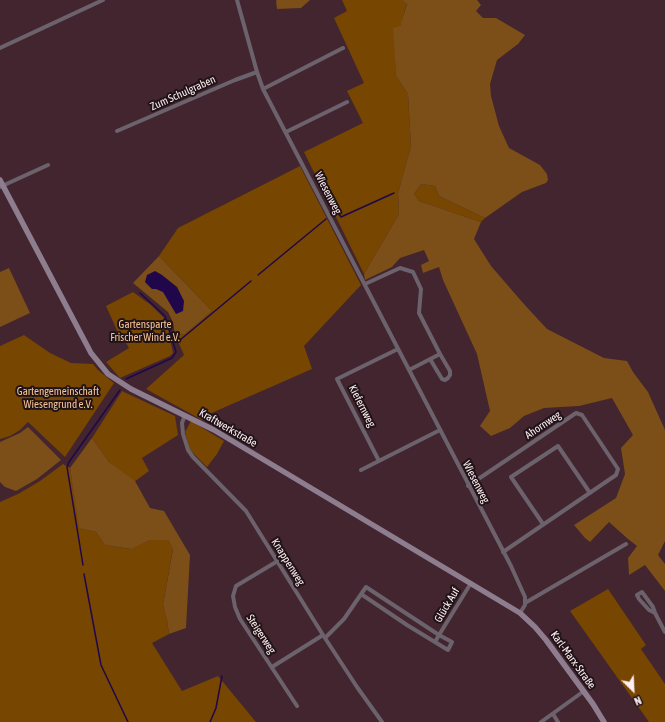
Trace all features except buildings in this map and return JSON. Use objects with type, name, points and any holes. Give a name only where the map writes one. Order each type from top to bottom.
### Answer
[{"type":"main road","name":"Kraftwerkstraße","points":[[0,180],[2,187],[91,354],[108,374],[132,389],[220,434],[520,613]]},
{"type":"main road","name":"Karl-Marx-Straße","points":[[520,613],[536,628],[584,691],[604,722]]},
{"type":"street","points":[[0,48],[103,0]]},
{"type":"street","name":"Wiesenweg","points":[[237,0],[263,89],[524,593],[525,603]]},
{"type":"street","points":[[263,89],[343,48]]},
{"type":"street","name":"Zum Schulgraben","points":[[117,131],[257,72]]},
{"type":"street","points":[[286,132],[347,102]]},
{"type":"street","points":[[2,187],[48,165]]},
{"type":"street","points":[[364,284],[400,268],[413,272],[421,289],[419,313],[450,371],[448,378],[442,379],[430,359]]},
{"type":"street","name":"Kiefernweg","points":[[379,461],[337,379],[398,348]]},
{"type":"street","points":[[409,370],[440,354]]},
{"type":"street","name":"Ahornweg","points":[[468,486],[576,413],[582,415],[618,469],[616,475],[590,493]]},
{"type":"street","name":"Knappenweg","points":[[185,415],[182,428],[188,450],[246,511],[276,562],[382,722]]},
{"type":"street","points":[[361,470],[440,430]]},
{"type":"street","points":[[503,552],[590,493],[558,446],[511,477],[543,524]]},
{"type":"street","points":[[520,613],[525,603],[626,544]]},
{"type":"street","name":"Steigerweg","points":[[276,562],[236,586],[233,596],[240,620],[297,706]]},
{"type":"street","name":"Glück Auf","points":[[435,642],[470,584]]},
{"type":"street","name":"Glück Auf","points":[[366,587],[412,618],[452,642],[448,650],[407,626],[361,594],[366,587]]},
{"type":"street","points":[[655,614],[649,610],[637,595],[642,592],[653,607],[655,614],[665,632]]},
{"type":"street","points":[[324,636],[344,619],[361,594]]},
{"type":"street","points":[[373,603],[378,596]]},
{"type":"street","points":[[407,626],[412,618]]},
{"type":"street","name":"Steigerweg","points":[[272,667],[324,636]]},
{"type":"street","points":[[541,722],[584,691]]},
{"type":"street","points":[[553,714],[558,722]]},
{"type":"green space","points":[[342,0],[402,0],[407,3],[400,27],[394,28],[396,76],[408,94],[411,146],[398,193],[399,214],[364,274],[304,152],[363,123],[347,91],[364,83],[334,18],[347,11]]},
{"type":"green space","points":[[300,166],[361,285],[304,346],[312,369],[207,415],[202,420],[146,389],[184,355],[175,335],[185,334],[212,311],[159,256],[178,228]]},
{"type":"green space","points":[[421,184],[435,186],[439,196],[485,218],[481,222],[419,201],[414,194]]},
{"type":"green space","name":"Gartensparte Frischer Wind e.V.","points":[[133,292],[151,305],[163,317],[167,324],[173,353],[170,356],[120,378],[106,362],[129,348],[122,336],[120,337],[106,306]]},
{"type":"green space","name":"Gartengemeinschaft Wiesengrund e.V.","points":[[24,335],[50,353],[71,363],[93,364],[114,383],[65,457],[28,422],[20,430],[10,436],[0,439],[0,346]]},
{"type":"green space","points":[[122,391],[175,416],[178,435],[142,458],[149,471],[134,482],[109,462],[92,438]]},
{"type":"green space","points":[[191,421],[224,441],[217,454],[207,467],[189,449],[185,432]]},
{"type":"green space","points":[[63,464],[70,468],[80,528],[96,532],[105,545],[130,549],[150,540],[168,540],[173,548],[163,605],[169,634],[152,643],[182,691],[218,676],[256,722],[0,722],[0,502],[18,494],[40,481]]},
{"type":"green space","points":[[608,589],[646,645],[641,649],[665,684],[665,722],[649,722],[570,611]]},
{"type":"shaded area","points":[[277,0],[310,0],[301,8],[277,9]]},
{"type":"shaded area","points":[[402,0],[477,0],[481,5],[476,11],[483,18],[496,18],[525,35],[518,44],[497,60],[490,84],[491,96],[499,126],[509,148],[540,165],[547,174],[548,180],[546,183],[522,192],[485,218],[439,196],[435,186],[421,184],[414,194],[419,201],[481,222],[474,239],[491,266],[547,329],[604,358],[627,361],[633,372],[648,392],[665,430],[665,541],[658,555],[665,564],[665,591],[645,565],[629,575],[628,558],[637,546],[609,522],[590,542],[574,525],[616,498],[625,474],[621,448],[633,435],[612,398],[579,406],[544,408],[524,416],[510,428],[491,436],[480,426],[490,411],[477,354],[443,280],[439,267],[423,273],[421,265],[429,261],[424,250],[400,258],[392,267],[365,280],[364,274],[399,214],[398,193],[411,146],[408,94],[396,76],[393,28],[400,26],[407,4]]},
{"type":"shaded area","points":[[159,256],[212,311],[185,334],[175,335],[173,322],[168,312],[133,283]]},
{"type":"shaded area","points":[[9,268],[30,313],[0,327],[0,272]]},
{"type":"shaded area","points":[[155,271],[177,287],[184,301],[183,311],[176,314],[163,292],[152,289],[145,282],[147,275]]},
{"type":"shaded area","points":[[28,427],[61,460],[37,479],[16,491],[5,487],[0,482],[0,442],[20,433]]},
{"type":"shaded area","points":[[92,438],[109,462],[135,481],[150,508],[164,511],[190,555],[186,628],[169,634],[163,605],[173,549],[168,540],[150,540],[131,549],[105,545],[96,532],[79,528],[70,468]]},
{"type":"waterway","points":[[338,213],[341,217],[394,193]]},
{"type":"waterway","points":[[258,275],[326,219]]},
{"type":"waterway","points":[[180,340],[251,281]]},
{"type":"waterway","points":[[126,379],[172,358],[176,352],[165,316],[140,293]]},
{"type":"waterway","points":[[83,565],[67,467],[120,390]]},
{"type":"waterway","points":[[84,574],[101,665],[128,722]]},
{"type":"waterway","points":[[210,722],[216,708],[222,676]]}]
